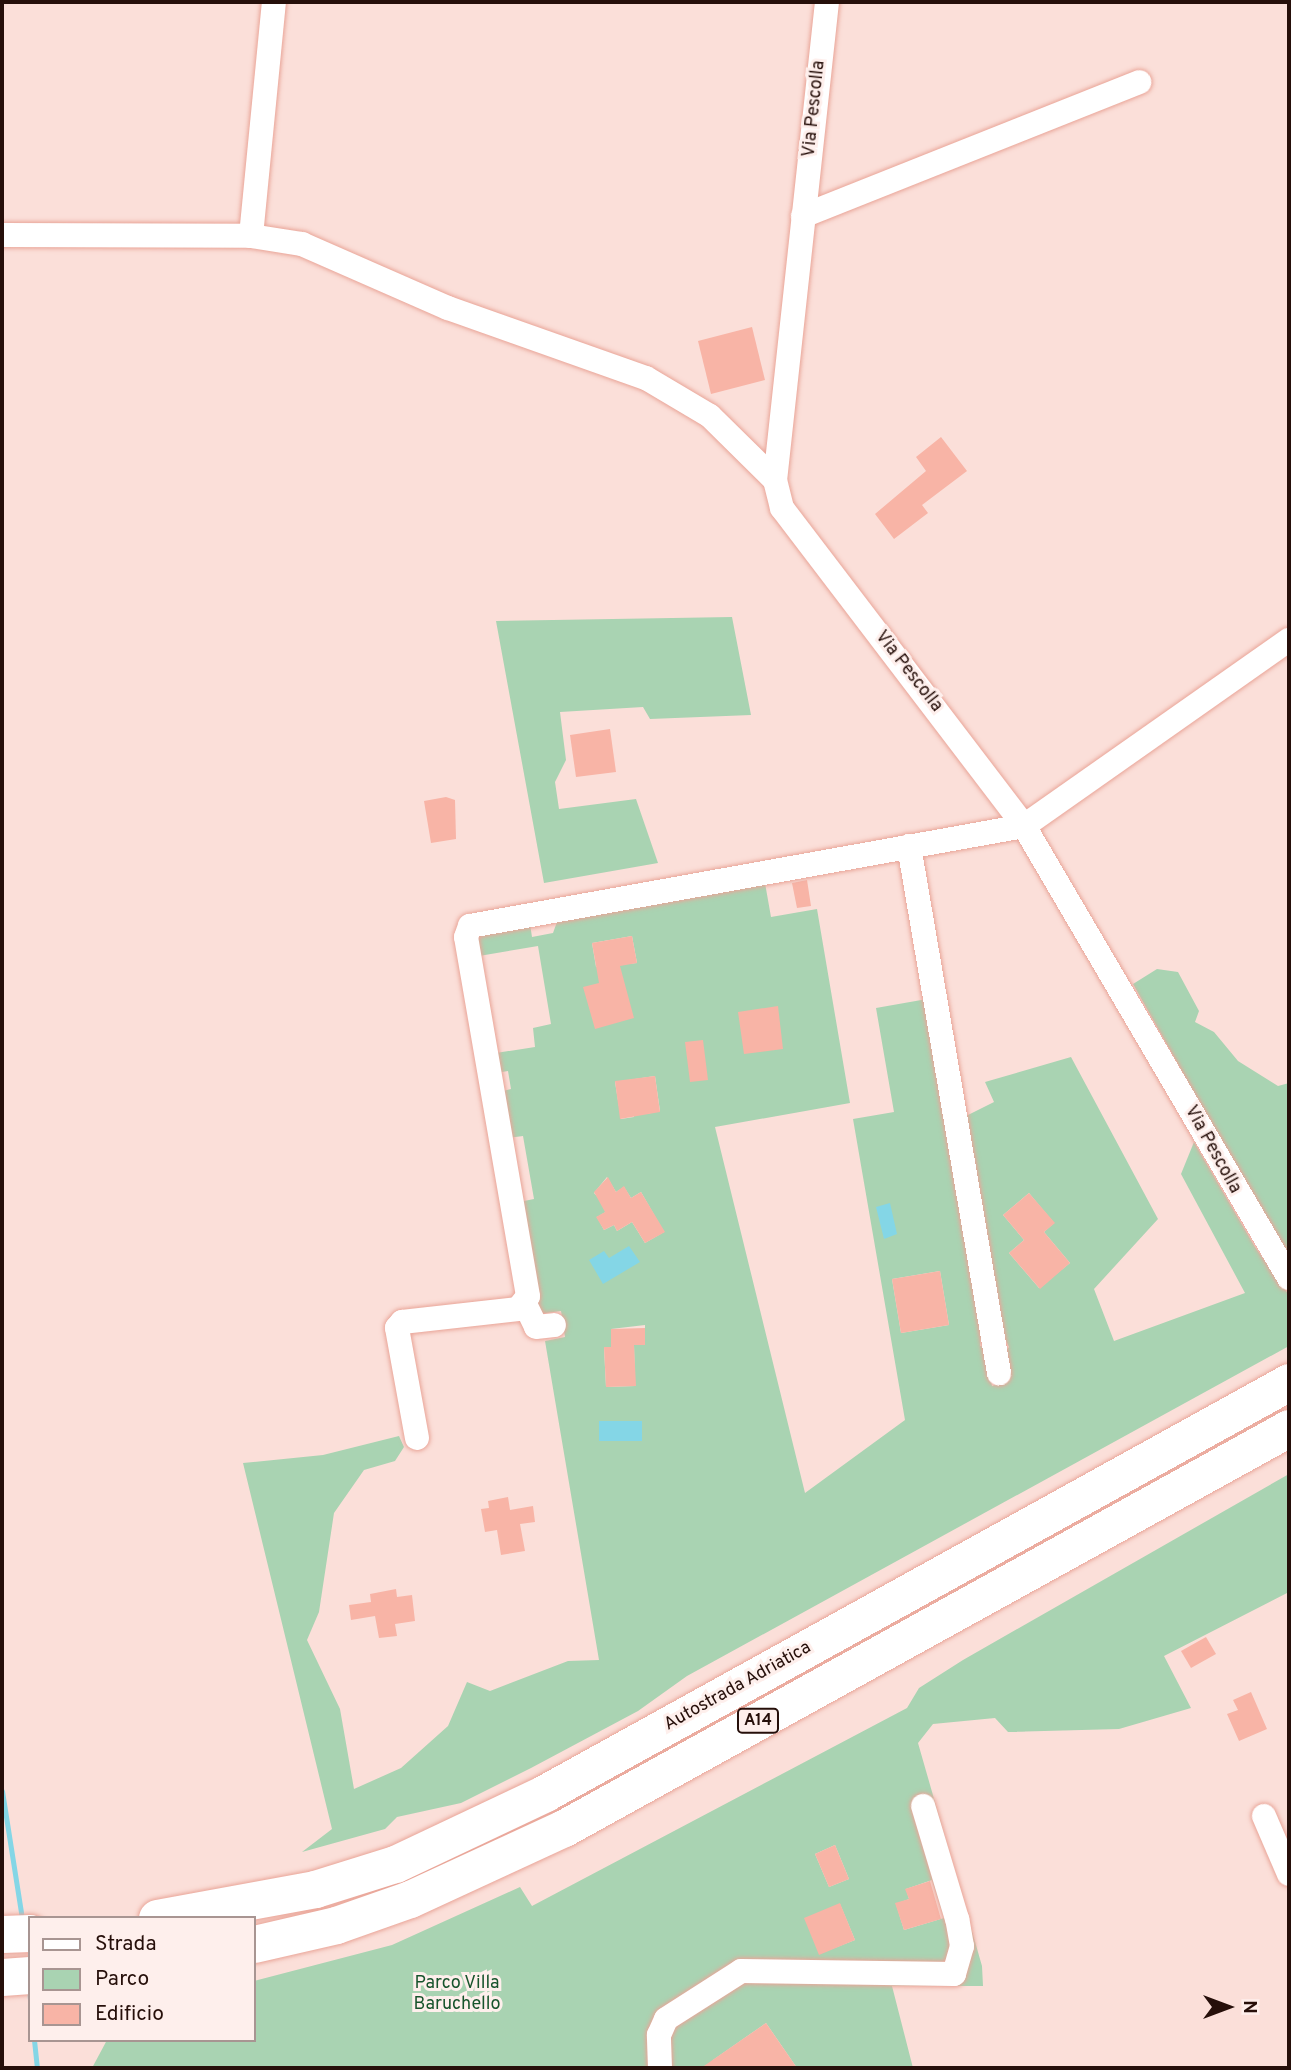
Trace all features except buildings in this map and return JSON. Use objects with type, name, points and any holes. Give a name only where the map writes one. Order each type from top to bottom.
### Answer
[{"type":"highway","name":"Autostrada Adriatica","points":[[168,1916],[315,1889],[395,1864],[545,1793],[1289,1382]]},
{"type":"highway","name":"A14","points":[[256,1944],[336,1925],[410,1899],[564,1828],[1289,1428]]},
{"type":"highway","points":[[2,1934],[28,1933]]},
{"type":"highway","points":[[2,1977],[28,1975]]},
{"type":"street","points":[[251,236],[274,2]]},
{"type":"street","name":"Via Pescolla","points":[[827,2],[775,480],[789,521],[1024,826],[1102,953],[1264,1242],[1289,1278]]},
{"type":"street","points":[[803,216],[1139,82]]},
{"type":"street","points":[[2,235],[251,236],[302,244],[448,307],[646,378],[710,416],[775,480]]},
{"type":"street","points":[[417,1438],[397,1328],[402,1322],[518,1309],[525,1304],[528,1296],[466,937],[470,926],[1024,826],[1289,640]]},
{"type":"street","points":[[909,846],[999,1373]]},
{"type":"street","points":[[1264,1242],[1289,1239]]},
{"type":"street","points":[[525,1304],[536,1327],[554,1325]]},
{"type":"street","points":[[660,2068],[659,2035],[666,2019],[741,1970],[954,1974],[962,1946],[957,1919],[923,1806]]},
{"type":"street","points":[[1264,1816],[1289,1874]]},
{"type":"green space","points":[[732,617],[751,715],[650,719],[643,707],[560,712],[566,760],[555,782],[559,809],[636,799],[658,863],[544,883],[496,621]]},
{"type":"green space","points":[[765,883],[771,917],[817,909],[850,1103],[715,1127],[805,1493],[905,1420],[853,1119],[894,1112],[876,1008],[927,999],[982,1326],[980,1346],[986,1347],[992,1386],[1010,1380],[1005,1352],[1009,1347],[1001,1331],[964,1117],[994,1102],[985,1082],[1071,1057],[1158,1219],[1094,1289],[1114,1341],[1245,1293],[1181,1174],[1194,1142],[1255,1247],[1289,1295],[1289,1346],[687,1676],[638,1711],[531,1768],[461,1803],[397,1817],[385,1829],[302,1852],[332,1829],[243,1463],[323,1455],[399,1436],[404,1447],[395,1461],[364,1470],[334,1513],[319,1612],[307,1640],[340,1709],[354,1789],[401,1768],[448,1726],[467,1682],[490,1691],[568,1661],[599,1660],[545,1341],[565,1337],[561,1311],[539,1314],[519,1202],[534,1199],[523,1136],[507,1138],[499,1092],[511,1089],[508,1071],[496,1073],[475,944],[481,932],[530,924],[532,937],[553,933],[558,919]],"holes":[[[632,936],[637,963],[596,967],[592,943]],[[538,946],[551,1024],[533,1028],[535,1047],[496,1053],[479,956]],[[655,1076],[660,1111],[646,1114],[631,1097],[634,1117],[621,1119],[615,1082]],[[607,1177],[616,1192],[624,1187],[631,1198],[641,1192],[664,1232],[645,1243],[632,1222],[617,1231],[614,1225],[604,1230],[597,1217],[609,1210],[594,1193]],[[1029,1193],[1054,1223],[1044,1232],[1070,1263],[1039,1288],[1009,1253],[1024,1240],[1003,1215]],[[940,1271],[949,1325],[901,1333],[892,1279]],[[645,1325],[645,1345],[634,1345],[635,1386],[606,1387],[604,1348],[611,1347],[611,1329]]]},
{"type":"green space","points":[[1157,969],[1178,972],[1199,1011],[1195,1022],[1214,1032],[1238,1061],[1278,1086],[1289,1083],[1289,1262],[1133,984]]},
{"type":"green space","name":"Parco Villa Baruchello","points":[[1289,1474],[1289,1592],[1164,1656],[1191,1708],[1119,1729],[1008,1732],[995,1718],[933,1724],[918,1743],[982,1966],[983,1986],[892,1986],[913,2068],[797,2068],[766,2023],[713,2060],[718,2068],[92,2068],[106,2042],[256,2042],[256,1980],[392,1945],[520,1887],[532,1906],[907,1708],[919,1688],[963,1660]],"holes":[[[835,1845],[849,1879],[829,1887],[815,1854]],[[932,1880],[944,1918],[904,1930],[896,1904],[909,1899],[906,1889]],[[840,1904],[855,1940],[819,1954]]]},
{"type":"water","points":[[890,1203],[897,1234],[884,1239],[876,1207]]},
{"type":"water","points":[[629,1246],[640,1262],[603,1284],[589,1260],[604,1251],[609,1258]]},
{"type":"water","points":[[599,1421],[642,1421],[642,1441],[599,1441]]},
{"type":"waterway","points":[[2,1791],[22,1919]]},
{"type":"waterway","points":[[34,2042],[37,2068]]}]
